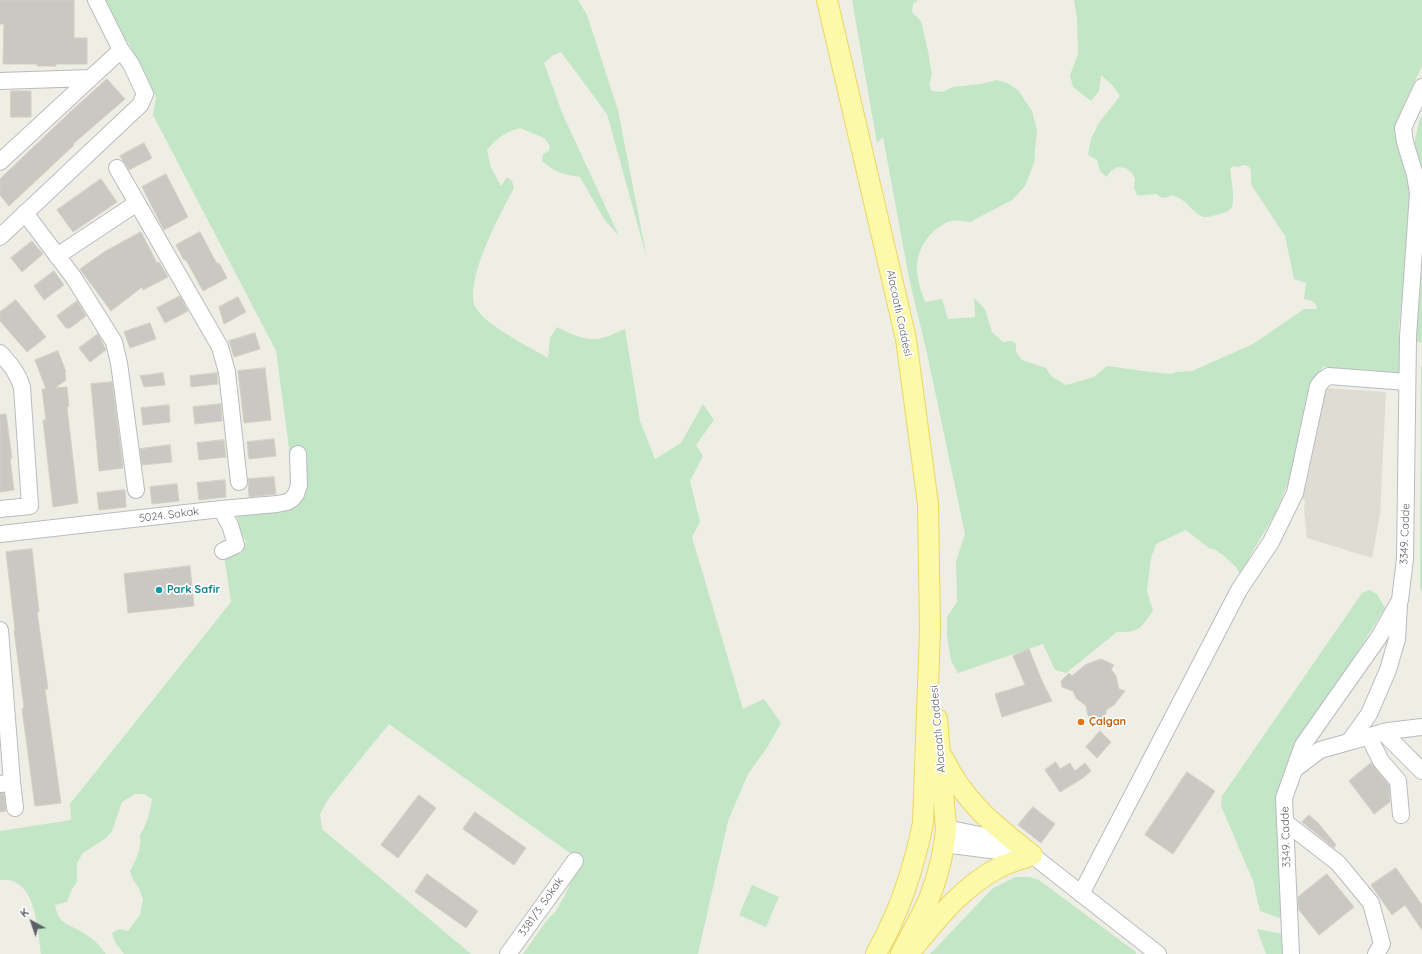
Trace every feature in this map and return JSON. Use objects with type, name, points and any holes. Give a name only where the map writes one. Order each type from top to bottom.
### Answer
[{"type":"main road","name":"Alacaatlı Caddesi","points":[[827,0],[906,339],[928,504],[930,631],[921,831],[901,901],[876,954]]},
{"type":"main road","name":"Alacaatlı Caddesi","points":[[901,954],[924,911],[937,876],[945,836],[930,631]]},
{"type":"main road","points":[[940,753],[958,784],[972,803],[987,819],[1032,856]]},
{"type":"main road","points":[[921,831],[945,836]]},
{"type":"main road","points":[[908,954],[942,913],[980,879],[1000,867],[1032,856]]},
{"type":"street","points":[[0,236],[140,105],[146,94],[131,64],[121,50],[96,0]]},
{"type":"street","points":[[0,162],[121,50]]},
{"type":"street","points":[[0,81],[90,78]]},
{"type":"street","name":"3349. Cadde","points":[[1291,954],[1284,798],[1303,745],[1379,637],[1400,600],[1405,559],[1408,337],[1418,193],[1403,128],[1422,87]]},
{"type":"street","points":[[117,168],[220,347],[227,372],[239,482]]},
{"type":"street","points":[[57,256],[137,203]]},
{"type":"street","points":[[26,212],[74,278],[114,342],[119,363],[136,490]]},
{"type":"street","points":[[0,353],[16,371],[22,388],[30,506],[0,509]]},
{"type":"street","points":[[1081,894],[1239,590],[1270,542],[1295,493],[1318,386],[1329,376],[1407,382]]},
{"type":"street","name":"5024. Sokak","points":[[0,534],[287,502],[296,494],[299,485],[298,454]]},
{"type":"street","points":[[221,509],[230,526],[236,545],[223,551]]},
{"type":"street","points":[[1349,742],[1369,714],[1388,670],[1397,639],[1400,600]]},
{"type":"street","points":[[0,630],[6,783],[15,808]]},
{"type":"street","points":[[1294,768],[1320,750],[1376,734],[1422,727]]},
{"type":"street","points":[[1376,734],[1422,771]]},
{"type":"street","points":[[1376,734],[1381,761],[1398,781],[1401,815]]},
{"type":"street","points":[[1285,822],[1338,863],[1371,903],[1382,944],[1376,954]]},
{"type":"street","points":[[945,836],[1032,856],[1156,953]]},
{"type":"street","name":"3381/3. Sokak","points":[[508,954],[575,861]]},
{"type":"shaded area","points":[[1325,388],[1386,392],[1380,515],[1372,558],[1307,538],[1304,510],[1305,499],[1302,499],[1303,486],[1306,486]]},
{"type":"green space","points":[[103,0],[578,0],[587,15],[618,110],[647,259],[607,114],[561,52],[552,56],[544,63],[563,115],[619,236],[604,219],[580,177],[560,172],[551,168],[542,161],[543,154],[549,151],[550,146],[544,138],[520,128],[510,132],[498,139],[487,150],[491,167],[501,186],[507,177],[512,181],[514,188],[485,247],[475,281],[473,296],[476,308],[488,321],[548,358],[550,338],[557,327],[579,337],[588,339],[605,337],[625,329],[640,421],[655,459],[681,443],[703,404],[714,420],[696,445],[703,456],[690,481],[700,522],[692,537],[743,709],[764,699],[781,723],[768,746],[748,774],[728,821],[698,954],[523,954],[547,920],[556,911],[565,895],[580,860],[577,853],[570,853],[389,724],[329,798],[320,814],[322,829],[471,954],[124,954],[115,942],[112,933],[119,929],[128,931],[140,915],[143,899],[130,871],[138,854],[140,835],[148,818],[152,799],[144,794],[135,794],[122,802],[112,831],[106,838],[83,853],[77,863],[77,882],[72,889],[67,902],[55,905],[62,921],[91,938],[106,954],[41,954],[36,919],[33,906],[28,895],[21,886],[12,881],[0,880],[0,831],[71,820],[70,804],[231,602],[224,556],[242,553],[246,541],[236,529],[239,512],[298,505],[304,496],[303,465],[307,461],[306,453],[304,452],[291,453],[290,455],[276,351],[153,115],[156,97],[128,42],[120,36]]},
{"type":"green space","points":[[852,0],[918,0],[913,4],[912,12],[921,21],[932,75],[929,84],[932,91],[942,92],[953,87],[981,84],[997,80],[1007,83],[1018,90],[1032,111],[1037,130],[1034,163],[1025,186],[1012,200],[970,222],[952,221],[935,230],[922,246],[918,259],[917,274],[925,302],[942,299],[948,319],[975,317],[974,298],[985,309],[992,332],[1003,342],[1012,341],[1016,344],[1016,352],[1022,360],[1046,368],[1051,376],[1066,385],[1094,377],[1107,366],[1171,374],[1192,371],[1253,344],[1304,309],[1317,309],[1316,304],[1313,301],[1304,299],[1306,283],[1294,279],[1285,236],[1251,184],[1251,170],[1248,166],[1233,166],[1230,169],[1233,196],[1231,208],[1223,213],[1206,217],[1199,215],[1184,201],[1172,195],[1166,198],[1160,197],[1157,194],[1137,195],[1134,187],[1135,179],[1132,173],[1126,168],[1118,167],[1111,171],[1106,177],[1100,171],[1097,160],[1088,155],[1091,139],[1098,124],[1120,96],[1113,86],[1101,75],[1099,91],[1091,101],[1073,87],[1070,75],[1078,54],[1077,19],[1074,0],[1422,0],[1422,66],[1401,111],[1398,133],[1412,195],[1399,328],[1400,373],[1323,367],[1314,381],[1302,434],[1289,481],[1275,514],[1251,554],[1241,576],[1236,567],[1223,555],[1214,549],[1209,548],[1186,530],[1156,544],[1151,558],[1147,591],[1153,611],[1139,628],[1130,632],[1117,632],[1066,673],[1055,670],[1043,644],[958,673],[951,661],[947,635],[947,617],[957,602],[956,561],[965,534],[928,358],[909,278],[883,137],[877,143]]},
{"type":"green space","points":[[1422,116],[1422,182],[1413,148],[1420,118]]},
{"type":"green space","points":[[1422,268],[1422,343],[1416,341]]},
{"type":"green space","points":[[1422,366],[1422,593],[1420,587]]},
{"type":"green space","points":[[1369,590],[1377,594],[1385,608],[1296,750],[1276,806],[1282,919],[1260,911],[1253,881],[1221,806],[1222,796],[1362,593]]},
{"type":"green space","points":[[1015,877],[1029,877],[1039,880],[1136,952],[1136,954],[930,954],[992,889]]},
{"type":"green space","points":[[752,885],[779,897],[766,927],[739,915]]},
{"type":"green space","points":[[1257,929],[1283,934],[1284,954],[1266,954]]},
{"type":"building","points":[[0,0],[74,0],[74,38],[87,38],[87,64],[56,64],[56,66],[37,66],[37,64],[3,64],[4,24],[0,24]]},
{"type":"building","points":[[107,79],[125,99],[73,144],[74,145],[9,206],[0,195],[0,179]]},
{"type":"building","points":[[11,91],[31,91],[31,117],[11,117]]},
{"type":"building","points":[[144,143],[152,158],[129,170],[120,156]]},
{"type":"building","points":[[166,174],[188,217],[164,230],[142,187]]},
{"type":"building","points":[[101,179],[117,202],[73,232],[57,210]]},
{"type":"building","points":[[141,232],[157,263],[159,262],[168,277],[143,290],[142,287],[111,311],[80,269],[104,252]]},
{"type":"building","points":[[200,232],[217,264],[219,263],[227,278],[203,291],[176,245]]},
{"type":"building","points":[[32,241],[43,254],[22,272],[11,258]]},
{"type":"building","points":[[54,271],[64,285],[44,300],[34,286]]},
{"type":"building","points":[[180,296],[188,311],[165,323],[157,308]]},
{"type":"building","points":[[238,297],[246,312],[224,324],[219,307]]},
{"type":"building","points":[[16,300],[46,337],[27,352],[0,321],[0,312]]},
{"type":"building","points":[[77,301],[86,316],[70,328],[66,328],[57,316]]},
{"type":"building","points":[[150,323],[156,339],[130,348],[124,332]]},
{"type":"building","points":[[255,333],[260,349],[234,357],[229,341]]},
{"type":"building","points":[[98,334],[106,350],[90,362],[79,348]]},
{"type":"building","points":[[58,351],[66,372],[66,380],[55,388],[67,387],[69,406],[67,407],[78,503],[53,507],[43,420],[46,420],[42,389],[46,389],[35,360]]},
{"type":"building","points":[[265,368],[271,420],[244,423],[238,371]]},
{"type":"building","points":[[163,373],[165,385],[144,387],[140,376]]},
{"type":"building","points":[[217,373],[218,384],[191,387],[190,376]]},
{"type":"building","points":[[112,382],[123,468],[99,471],[91,384]]},
{"type":"building","points":[[221,404],[222,421],[195,424],[193,407]]},
{"type":"building","points":[[169,405],[170,422],[143,425],[141,408]]},
{"type":"building","points":[[6,414],[12,458],[10,458],[14,490],[0,492],[0,415]]},
{"type":"building","points":[[274,439],[276,456],[249,459],[247,442]]},
{"type":"building","points":[[224,440],[226,457],[199,460],[197,443]]},
{"type":"building","points":[[170,445],[172,462],[142,465],[140,449]]},
{"type":"building","points":[[274,477],[276,494],[249,497],[248,479]]},
{"type":"building","points":[[225,480],[226,497],[199,500],[197,483]]},
{"type":"building","points":[[177,484],[179,501],[152,504],[150,487]]},
{"type":"building","points":[[125,490],[126,507],[99,510],[97,493]]},
{"type":"building","points":[[32,549],[39,612],[37,612],[48,689],[45,689],[61,803],[35,806],[22,709],[24,708],[6,552]]},
{"type":"building","name":"Park Safir","points":[[190,566],[194,606],[128,613],[124,574]]},
{"type":"building","points":[[1029,649],[1052,701],[1002,717],[995,694],[1025,685],[1013,656]]},
{"type":"building","points":[[1101,659],[1114,665],[1111,669],[1116,676],[1119,689],[1125,691],[1114,705],[1106,710],[1103,718],[1097,722],[1088,716],[1086,706],[1076,698],[1073,691],[1062,687],[1061,681],[1069,673],[1072,676],[1085,665]]},
{"type":"building","points":[[1100,731],[1111,742],[1097,758],[1086,747]]},
{"type":"building","points":[[1056,762],[1060,769],[1070,763],[1075,771],[1085,763],[1091,771],[1083,778],[1060,792],[1045,770]]},
{"type":"building","points":[[1371,763],[1389,785],[1390,802],[1374,814],[1349,781]]},
{"type":"building","points":[[1187,772],[1215,791],[1173,854],[1145,835]]},
{"type":"building","points":[[0,793],[4,793],[6,811],[0,812]]},
{"type":"building","points":[[419,795],[436,808],[398,858],[381,845]]},
{"type":"building","points":[[1033,807],[1055,824],[1041,843],[1018,825]]},
{"type":"building","points":[[475,812],[526,848],[514,865],[463,829]]},
{"type":"building","points":[[1309,815],[1319,824],[1336,845],[1334,848],[1302,822]]},
{"type":"building","points":[[1396,868],[1422,905],[1422,930],[1405,905],[1392,915],[1371,885]]},
{"type":"building","points":[[427,874],[478,911],[466,928],[415,892]]},
{"type":"building","points":[[1327,874],[1354,907],[1319,935],[1299,910],[1298,897]]},
{"type":"place","name":"Park Safir","points":[[159,590]]},
{"type":"place","name":"Çalgan","points":[[1081,722]]}]
